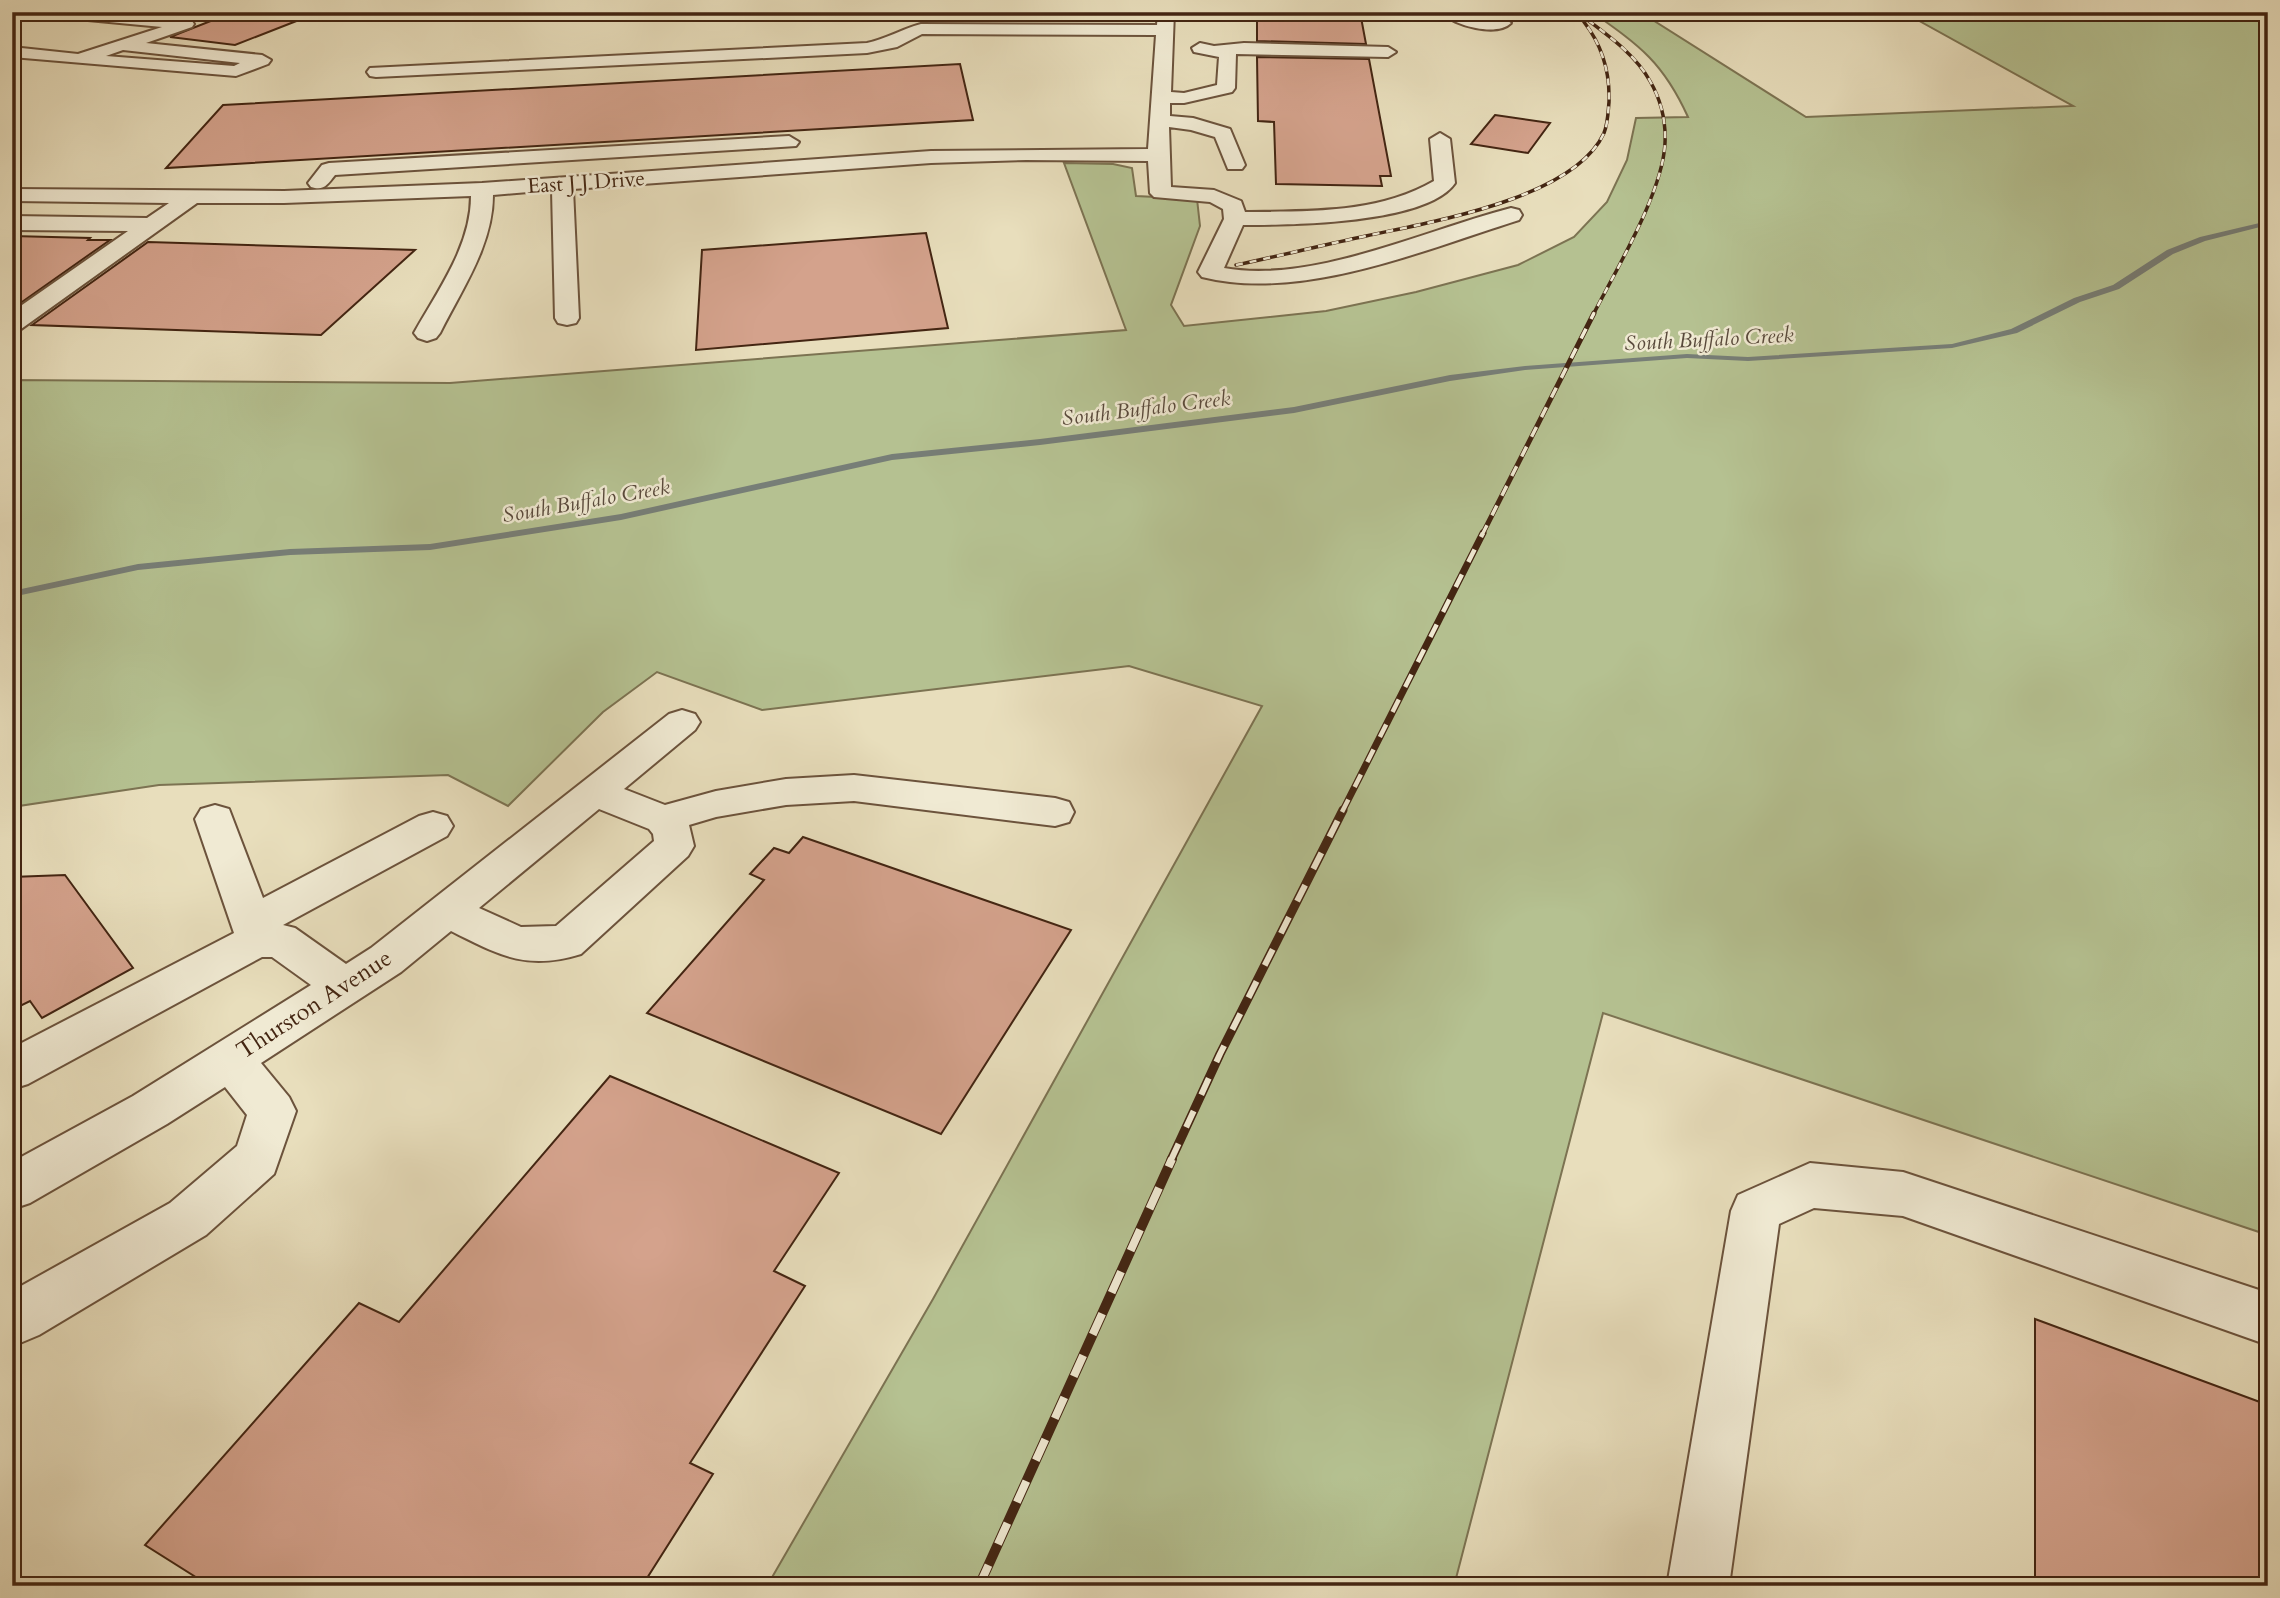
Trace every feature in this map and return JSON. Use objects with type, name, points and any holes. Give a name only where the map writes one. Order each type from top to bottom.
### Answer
[{"type":"street","points":[[56,12],[186,24],[79,59]]},
{"type":"street","points":[[1449,12],[1471,23],[1503,23]]},
{"type":"street","points":[[376,72],[867,48],[891,43],[921,29],[1166,30],[1228,54],[1226,88],[1184,97],[1163,97]]},
{"type":"street","points":[[1166,30],[1158,155],[1161,193],[1214,196],[1233,206],[1235,219],[1210,272],[1221,276],[1269,279],[1334,266],[1511,215]]},
{"type":"street","points":[[12,52],[236,71],[262,60],[122,45]]},
{"type":"street","points":[[1218,50],[1244,48],[1388,52]]},
{"type":"street","points":[[1161,121],[1193,124],[1223,133],[1235,165]]},
{"type":"street","points":[[868,138],[869,162]]},
{"type":"street","points":[[1235,219],[1297,219],[1380,211],[1423,196],[1445,183],[1440,139]]},
{"type":"street","points":[[308,196],[329,169],[813,141]]},
{"type":"street","name":"East J J Drive","points":[[12,195],[308,196],[562,184],[747,180],[869,162],[948,167],[1158,155]]},
{"type":"street","points":[[562,184],[567,318]]},
{"type":"street","points":[[427,333],[477,237],[482,216],[482,189]]},
{"type":"street","points":[[12,324],[191,197]]},
{"type":"street","points":[[12,223],[151,225]]},
{"type":"street","name":"Thurston Avenue","points":[[12,1187],[150,1110],[386,960],[682,722]]},
{"type":"street","points":[[663,819],[716,804],[786,792],[854,789],[1055,812]]},
{"type":"street","points":[[448,911],[516,944],[566,942],[674,846],[673,831],[663,819],[597,793]]},
{"type":"street","points":[[215,819],[246,939]]},
{"type":"street","points":[[12,1070],[246,939],[433,826]]},
{"type":"street","points":[[246,939],[280,940],[345,986]]},
{"type":"street","points":[[12,1317],[20,1317],[188,1219],[257,1159],[272,1111],[230,1059]]},
{"type":"street","points":[[1698,1586],[1756,1210],[1811,1185],[1903,1194],[2268,1319]]},
{"type":"green space","points":[[1592,12],[1640,12],[1806,117],[2073,106],[1905,13],[2268,12],[2268,1235],[1603,1013],[1454,1586],[767,1586],[933,1299],[1262,706],[1129,666],[762,710],[657,672],[603,712],[508,806],[448,775],[159,785],[12,807],[12,380],[450,383],[1126,330],[1064,163],[1113,164],[1132,168],[1136,196],[1197,199],[1200,226],[1171,305],[1184,326],[1326,311],[1416,292],[1518,265],[1574,237],[1607,202],[1627,160],[1636,118],[1688,117],[1669,82],[1649,57]]},
{"type":"building","points":[[1257,12],[1360,12],[1366,44],[1257,41]]},
{"type":"building","points":[[231,13],[299,20],[235,45],[170,37]]},
{"type":"building","points":[[1257,57],[1369,59],[1391,176],[1380,176],[1382,186],[1276,184],[1274,122],[1258,121]]},
{"type":"building","points":[[960,64],[973,120],[166,168],[223,105]]},
{"type":"building","points":[[1495,115],[1550,123],[1528,153],[1471,144]]},
{"type":"building","points":[[926,233],[948,328],[696,350],[702,250]]},
{"type":"building","points":[[12,236],[90,238],[88,240],[110,240],[12,309]]},
{"type":"building","points":[[148,242],[415,250],[321,335],[32,325]]},
{"type":"building","points":[[803,837],[1071,930],[941,1134],[647,1013],[764,880],[750,874],[774,848],[789,853]]},
{"type":"building","points":[[65,875],[133,968],[42,1018],[30,1001],[12,1010],[12,877]]},
{"type":"building","points":[[610,1076],[839,1173],[774,1271],[805,1286],[690,1463],[713,1474],[642,1586],[210,1586],[145,1545],[359,1303],[399,1322]]},
{"type":"building","points":[[2035,1319],[2268,1405],[2268,1586],[2035,1586]]},
{"type":"waterway","name":"South Buffalo Creek","points":[[12,594],[138,567],[290,552],[430,547],[621,517],[892,457],[1040,442],[1294,410],[1450,378],[1525,368],[1687,356],[1748,359],[1952,346],[2014,331],[2077,300],[2116,287],[2170,252],[2203,239],[2268,223]]},
{"type":"railway","points":[[1577,12],[1636,61],[1654,88],[1660,103],[1665,135],[1662,163],[1647,207],[1593,315]]},
{"type":"railway","points":[[1236,265],[1462,215],[1532,191],[1563,175],[1588,156],[1604,133],[1608,118],[1609,91],[1606,70],[1596,40],[1584,22]]},
{"type":"railway","points":[[1482,535],[1594,313]]},
{"type":"railway","points":[[1342,812],[1483,533]]},
{"type":"railway","points":[[1171,1160],[1220,1054],[1343,810]]},
{"type":"railway","points":[[979,1586],[1172,1159]]}]
